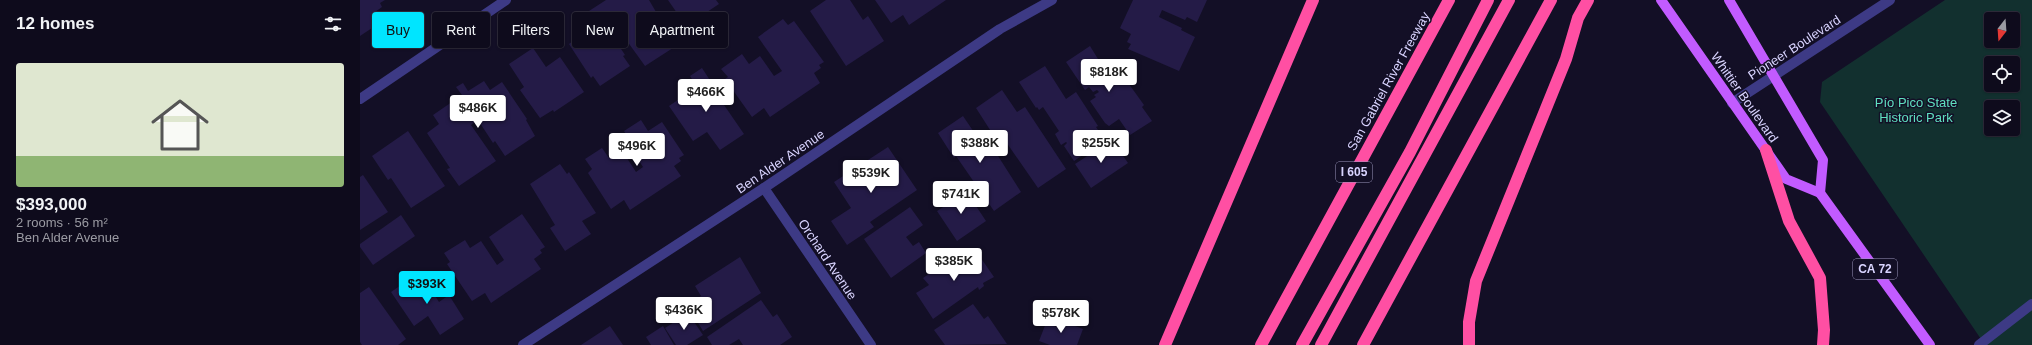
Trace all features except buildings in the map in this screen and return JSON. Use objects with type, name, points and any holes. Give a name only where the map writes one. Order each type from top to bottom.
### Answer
[{"type":"highway","points":[[1165,345],[1313,0]]},
{"type":"highway","points":[[1421,48],[1441,0]]},
{"type":"highway","name":"San Gabriel River Freeway","points":[[1261,345],[1421,48],[1449,0]]},
{"type":"highway","points":[[1302,345],[1410,152],[1488,0]]},
{"type":"highway","points":[[1320,345],[1509,0]]},
{"type":"highway","points":[[1363,345],[1551,0]]},
{"type":"highway","points":[[1469,345],[1469,322],[1476,282],[1566,59],[1578,18],[1588,0]]},
{"type":"highway","points":[[1766,150],[1789,220],[1820,278],[1824,330],[1823,345]]},
{"type":"main road","name":"Whittier Boulevard","points":[[1661,0],[1786,178],[1820,193]]},
{"type":"main road","points":[[1730,0],[1823,160],[1820,193]]},
{"type":"main road","name":"CA 72","points":[[1820,193],[1930,345]]},
{"type":"street","points":[[360,98],[506,0]]},
{"type":"street","name":"Ben Alder Avenue","points":[[523,345],[764,188],[1000,29],[1052,0]]},
{"type":"street","name":"Pioneer Boulevard","points":[[1732,103],[1890,0]]},
{"type":"street","name":"Orchard Avenue","points":[[764,188],[871,345]]},
{"type":"street","points":[[1979,345],[2032,304]]},
{"type":"green space","name":"Pío Pico State Historic Park","points":[[1945,0],[2032,0],[2032,345],[1985,345],[1820,102],[1822,82]]}]
